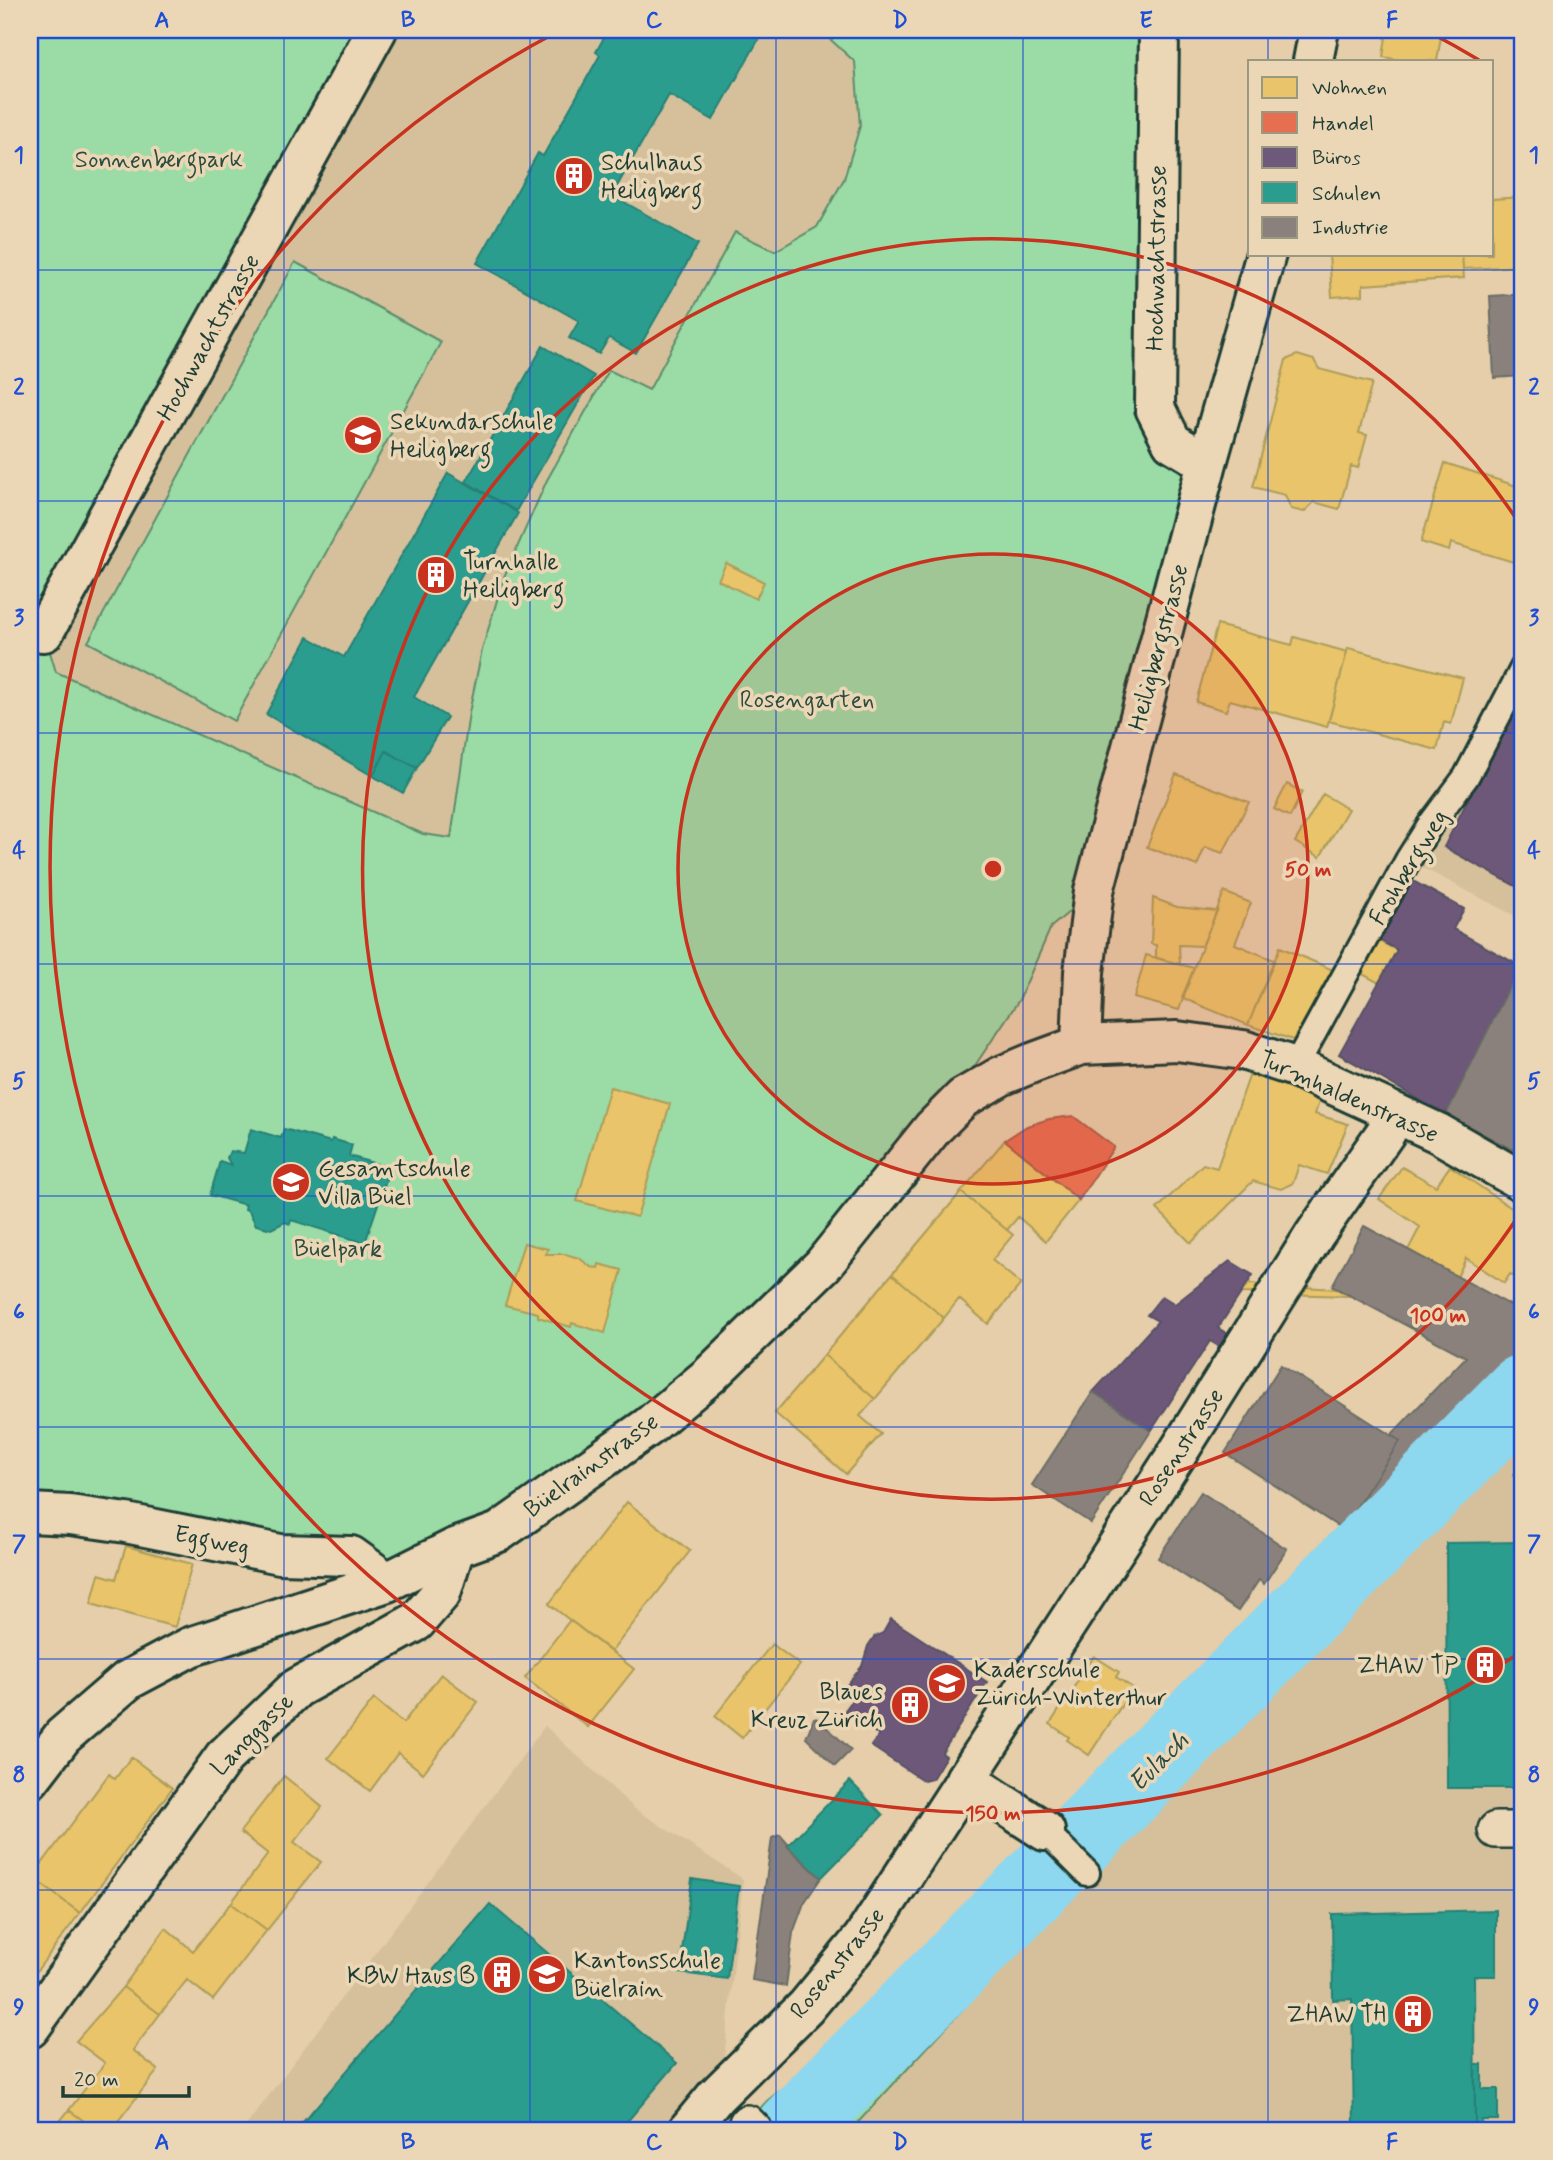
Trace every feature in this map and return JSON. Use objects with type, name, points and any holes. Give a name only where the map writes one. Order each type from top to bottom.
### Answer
[{"type":"street","name":"Hochwachtstrasse","points":[[30,631],[44,632],[377,30]]},
{"type":"street","name":"Hochwachtstrasse","points":[[1159,30],[1155,408],[1172,442],[1207,463]]},
{"type":"street","points":[[1313,60],[1319,30]]},
{"type":"street","name":"Heiligbergstrasse","points":[[1081,1045],[1084,972],[1094,891],[1207,463],[1265,256]]},
{"type":"street","name":"Turmhaldenstrasse","points":[[1081,1045],[1154,1041],[1198,1042],[1243,1049],[1295,1067],[1438,1133],[1523,1182]]},
{"type":"street","name":"Büelrainstrasse","points":[[30,1779],[63,1736],[128,1680],[190,1647],[387,1582],[455,1548],[499,1532],[648,1427],[710,1375],[823,1265],[933,1128],[963,1098],[1001,1076],[1081,1045]]},
{"type":"street","name":"Rosenstrasse","points":[[688,2130],[716,2096],[806,2007],[863,1938],[1395,1113]]},
{"type":"street","name":"Eggweg","points":[[30,1513],[70,1515],[126,1523],[280,1554],[351,1556],[387,1582]]},
{"type":"street","name":"Langgasse","points":[[30,2028],[223,1757],[298,1688],[416,1622],[441,1593],[455,1548]]},
{"type":"street","points":[[965,1780],[1045,1831]]},
{"type":"lane","name":"Frohbergweg","points":[[1295,1067],[1408,860],[1466,777],[1523,668]]},
{"type":"lane","points":[[1045,1831],[1087,1873]]},
{"type":"shaded area","name":"Sekundarschule Heiligberg","points":[[377,30],[820,30],[855,62],[860,126],[844,179],[817,227],[774,251],[735,232],[649,391],[454,803],[451,838],[423,834],[56,672],[44,632]]},
{"type":"shaded area","points":[[1523,668],[1523,920],[1408,860]]},
{"type":"shaded area","points":[[1523,1415],[1523,2130],[851,2130],[1110,1850],[1104,1842],[1422,1521]]},
{"type":"shaded area","name":"Kantonsschule Büelrain","points":[[545,1726],[635,1809],[743,1879],[723,2069],[668,2130],[243,2130]]},
{"type":"green space","points":[[30,30],[377,30],[44,632],[56,672],[423,834],[451,838],[469,713],[482,650],[504,577],[547,480],[609,370],[649,390],[735,232],[775,251],[817,227],[844,179],[860,126],[855,62],[820,30],[1159,30],[1155,408],[1207,463],[1094,891],[1051,927],[1019,1000],[933,1128],[710,1375],[387,1582],[30,1513]]},
{"type":"green space","points":[[295,262],[441,342],[234,721],[88,642]]},
{"type":"green space","points":[[1523,1365],[1523,1415],[1422,1521],[1104,1842],[1110,1850],[851,2130],[740,2130],[767,2101],[813,2063],[1377,1497],[1390,1507]]},
{"type":"building: Wohnen","points":[[1362,30],[1442,30],[1437,60],[1383,57],[1386,37],[1362,33]]},
{"type":"building: Wohnen","points":[[1523,197],[1523,266],[1463,269],[1462,256],[1494,256],[1494,199]]},
{"type":"building: Wohnen","points":[[1329,256],[1462,256],[1464,278],[1363,285],[1363,295],[1332,297]]},
{"type":"building: Wohnen","points":[[1297,355],[1314,360],[1319,369],[1372,383],[1359,433],[1367,435],[1358,468],[1351,466],[1339,509],[1314,502],[1304,512],[1291,509],[1285,495],[1253,487],[1286,360]]},
{"type":"building: Wohnen","points":[[1445,463],[1523,488],[1523,565],[1451,543],[1449,551],[1421,542]]},
{"type":"building: Wohnen","points":[[726,563],[764,582],[756,599],[718,580]]},
{"type":"building: Wohnen","points":[[1217,625],[1292,645],[1294,637],[1347,652],[1327,727],[1230,700],[1226,711],[1196,702]]},
{"type":"building: Wohnen","points":[[1348,648],[1463,678],[1451,724],[1444,722],[1437,750],[1329,721]]},
{"type":"building: Wohnen","points":[[1176,774],[1249,802],[1223,853],[1205,847],[1197,866],[1147,847]]},
{"type":"building: Wohnen","points":[[1287,784],[1302,792],[1290,817],[1274,809]]},
{"type":"building: Wohnen","points":[[1323,794],[1348,809],[1320,857],[1295,842]]},
{"type":"building: Wohnen","points":[[1224,892],[1251,903],[1235,944],[1274,960],[1248,1025],[1182,998]]},
{"type":"building: Wohnen","points":[[1153,898],[1177,907],[1217,911],[1202,946],[1179,945],[1180,965],[1156,958],[1156,945],[1151,944]]},
{"type":"building: Wohnen","points":[[1375,939],[1397,950],[1379,983],[1357,971]]},
{"type":"building: Wohnen","points":[[1280,947],[1333,970],[1293,1040],[1248,1025]]},
{"type":"building: Wohnen","points":[[1146,955],[1194,968],[1179,1010],[1134,998]]},
{"type":"building: Wohnen","points":[[1250,1074],[1321,1096],[1315,1114],[1348,1124],[1327,1174],[1299,1165],[1293,1183],[1281,1189],[1253,1181],[1191,1243],[1157,1209],[1203,1164],[1217,1168]]},
{"type":"building: Wohnen","points":[[610,1087],[670,1104],[637,1217],[577,1201]]},
{"type":"building: Wohnen","points":[[1005,1140],[1079,1200],[1046,1241],[1018,1217],[1007,1230],[961,1192]]},
{"type":"building: Wohnen","points":[[1450,1166],[1523,1216],[1523,1281],[1510,1274],[1504,1283],[1466,1258],[1457,1277],[1408,1250],[1420,1227],[1379,1199],[1402,1167],[1436,1186]]},
{"type":"building: Wohnen","points":[[961,1192],[1013,1235],[992,1260],[1021,1284],[988,1324],[959,1299],[944,1318],[892,1274]]},
{"type":"building: Wohnen","points":[[524,1243],[548,1249],[546,1254],[565,1254],[579,1258],[591,1267],[598,1268],[599,1264],[622,1270],[605,1333],[572,1323],[571,1327],[538,1317],[538,1313],[505,1305]]},
{"type":"building: Wohnen","points":[[892,1274],[944,1318],[875,1399],[824,1355]]},
{"type":"building: Wohnen","points":[[1247,1284],[1337,1289],[1351,1296],[1241,1293]]},
{"type":"building: Wohnen","points":[[824,1355],[875,1399],[860,1416],[881,1434],[846,1474],[775,1413]]},
{"type":"building: Wohnen","points":[[627,1502],[690,1551],[611,1652],[549,1604]]},
{"type":"building: Wohnen","points":[[126,1546],[192,1564],[175,1627],[91,1604],[99,1574],[116,1579]]},
{"type":"building: Wohnen","points":[[570,1620],[634,1669],[588,1727],[525,1678]]},
{"type":"building: Wohnen","points":[[772,1644],[800,1665],[742,1738],[715,1716]]},
{"type":"building: Wohnen","points":[[1094,1656],[1119,1672],[1116,1677],[1133,1688],[1089,1755],[1050,1724]]},
{"type":"building: Wohnen","points":[[441,1674],[478,1702],[423,1773],[398,1753],[370,1791],[328,1758],[374,1699],[403,1723]]},
{"type":"building: Wohnen","points":[[131,1757],[172,1788],[80,1913],[32,1877],[109,1774],[115,1779]]},
{"type":"building: Wohnen","points":[[284,1776],[322,1807],[294,1842],[321,1862],[267,1930],[231,1903],[268,1854],[240,1832]]},
{"type":"building: Wohnen","points":[[32,1877],[80,1913],[30,1980],[30,1881]]},
{"type":"building: Wohnen","points":[[231,1903],[267,1930],[213,2000],[187,1980],[160,2014],[123,1987],[166,1928],[193,1951]]},
{"type":"building: Wohnen","points":[[123,1987],[160,2014],[133,2050],[158,2070],[111,2130],[96,2130],[69,2110],[105,2063],[76,2041]]},
{"type":"building: Wohnen","points":[[69,2110],[96,2130],[53,2130]]},
{"type":"building: Handel","points":[[1073,1116],[1114,1147],[1079,1200],[1005,1140],[1027,1126],[1049,1119]]},
{"type":"building: Büros","points":[[1523,690],[1523,890],[1444,847]]},
{"type":"building: Büros","points":[[1411,880],[1464,909],[1453,929],[1520,966],[1446,1115],[1339,1054],[1397,950],[1379,940]]},
{"type":"building: Büros","points":[[1230,1261],[1253,1275],[1218,1328],[1228,1334],[1220,1347],[1210,1341],[1151,1431],[1093,1392],[1158,1321],[1147,1315],[1162,1296],[1175,1304]]},
{"type":"building: Büros","name":"Blaues Kreuz Zürich","points":[[891,1619],[987,1682],[942,1753],[946,1756],[932,1779],[924,1781],[871,1746],[879,1735],[843,1713],[854,1698],[843,1690],[862,1666],[868,1646],[874,1637],[883,1633]]},
{"type":"building: Schulen","name":"Schulhaus Heiligberg","points":[[608,30],[764,30],[713,120],[669,95],[612,195],[698,244],[636,353],[609,338],[599,354],[569,338],[579,321],[477,263],[538,153],[543,156],[600,55],[596,52]]},
{"type":"building: Schulen","points":[[543,346],[594,376],[516,511],[466,482]]},
{"type":"building: Schulen","name":"Turnhalle Heiligberg","points":[[448,473],[518,513],[414,697],[447,717],[417,768],[386,751],[373,776],[266,714],[308,637],[344,657]]},
{"type":"building: Schulen","points":[[386,751],[417,768],[403,793],[373,776]]},
{"type":"building: Schulen","points":[[251,1129],[281,1138],[284,1129],[331,1142],[332,1139],[352,1145],[349,1156],[390,1168],[365,1243],[291,1220],[290,1224],[285,1222],[271,1229],[256,1225],[249,1211],[245,1209],[246,1205],[210,1195],[220,1161],[231,1165],[227,1158],[230,1151],[244,1153]]},
{"type":"building: Schulen","points":[[1523,1464],[1523,1483],[1513,1475]]},
{"type":"building: Schulen","name":"ZHAW TP","points":[[1523,1542],[1523,1788],[1447,1788],[1446,1543]]},
{"type":"building: Schulen","points":[[850,1781],[883,1815],[821,1878],[787,1846]]},
{"type":"building: Schulen","points":[[692,1879],[739,1886],[727,1979],[679,1973]]},
{"type":"building: Schulen","name":"KBW Haus B","points":[[490,1904],[677,2063],[620,2130],[296,2130]]},
{"type":"building: Schulen","name":"ZHAW TH","points":[[1496,1910],[1496,1976],[1474,1976],[1475,2130],[1354,2130],[1352,1999],[1333,2000],[1332,1914]]},
{"type":"building: Schulen","points":[[1475,2064],[1482,2064],[1482,2089],[1498,2089],[1498,2120],[1482,2120],[1482,2130],[1475,2130]]},
{"type":"building: Industrie","points":[[1523,294],[1523,376],[1494,378],[1490,296]]},
{"type":"building: Industrie","points":[[1523,960],[1523,1155],[1446,1115]]},
{"type":"building: Industrie","points":[[1364,1226],[1523,1312],[1523,1365],[1390,1507],[1377,1497],[1344,1530],[1342,1529],[1400,1441],[1391,1435],[1466,1357],[1332,1286]]},
{"type":"building: Industrie","points":[[1281,1365],[1400,1441],[1342,1529],[1225,1453]]},
{"type":"building: Industrie","points":[[1093,1392],[1151,1431],[1091,1523],[1032,1485]]},
{"type":"building: Industrie","points":[[1201,1492],[1287,1549],[1264,1584],[1259,1580],[1238,1611],[1158,1558]]},
{"type":"building: Industrie","points":[[814,1718],[851,1750],[835,1766],[806,1738]]},
{"type":"building: Industrie","points":[[780,1835],[787,1846],[821,1878],[804,1903],[793,1933],[786,1986],[752,1980],[772,1838]]},
{"type":"waterway","name":"Eulach","points":[[792,2130],[1523,1392]]},
{"type":"place","name":"Schulhaus Heiligberg","points":[[574,176]]},
{"type":"place","name":"Sekundarschule Heiligberg","points":[[363,435]]},
{"type":"place","name":"Turnhalle Heiligberg","points":[[436,575]]},
{"type":"place","name":"Gesamtschule Villa Büel","points":[[291,1182]]},
{"type":"place","name":"ZHAW TP","points":[[1485,1665]]},
{"type":"place","name":"Kaderschule Zürich-Winterthur","points":[[947,1683]]},
{"type":"place","name":"Blaues Kreuz Zürich","points":[[910,1705]]},
{"type":"place","name":"Kantonsschule Büelrain","points":[[547,1974]]},
{"type":"place","name":"KBW Haus B","points":[[502,1975]]},
{"type":"place","name":"ZHAW TH","points":[[1413,2014]]},
{"type":"park label","name":"Sonnenbergpark","points":[[159,159]]},
{"type":"park label","name":"Rosengarten","points":[[807,699]]},
{"type":"park label","name":"Büelpark","points":[[338,1248]]}]
